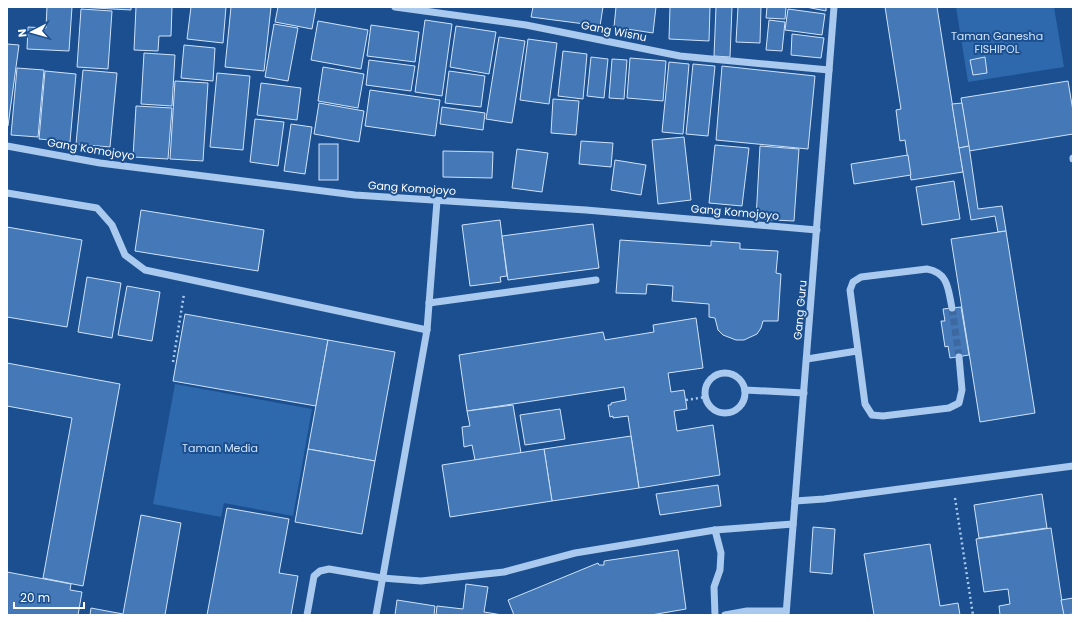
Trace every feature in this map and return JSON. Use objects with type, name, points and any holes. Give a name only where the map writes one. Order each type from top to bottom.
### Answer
[{"type":"street","name":"Gang Wisnu","points":[[395,7],[526,25],[680,56],[829,70]]},
{"type":"street","points":[[457,7],[457,15]]},
{"type":"street","name":"Gang Guru","points":[[786,613],[834,7]]},
{"type":"street","name":"Gang Komojoyo","points":[[7,146],[100,163],[355,194],[437,201],[586,210],[817,230]]},
{"type":"street","points":[[7,193],[97,208],[112,225],[125,255],[145,270],[427,330]]},
{"type":"street","points":[[376,615],[427,330],[437,201]]},
{"type":"street","points":[[952,308],[945,279],[938,271],[927,269],[861,277],[853,282],[850,290],[865,404],[872,415],[883,416],[949,408],[959,403],[962,390],[959,357]]},
{"type":"street","points":[[429,303],[596,280]]},
{"type":"street","points":[[807,359],[857,351]]},
{"type":"street","points":[[726,373],[735,376],[742,381],[745,390],[745,399],[741,407],[733,412],[724,414],[716,411],[709,405],[705,397],[706,388],[710,380],[717,375],[726,373]]},
{"type":"street","points":[[745,390],[804,393]]},
{"type":"street","points":[[795,501],[824,499],[952,483],[1073,466]]},
{"type":"street","points":[[307,615],[314,576],[320,571],[329,569],[382,578],[421,581],[504,572],[575,553],[715,530],[793,524]]},
{"type":"street","points":[[715,530],[722,553],[720,570],[714,587],[715,615]]},
{"type":"street","points":[[725,615],[747,611],[786,613]]},
{"type":"path","points":[[173,362],[187,279]]},
{"type":"path","points":[[686,400],[705,397]]},
{"type":"path","points":[[952,483],[973,615]]},
{"type":"green space","name":"Taman Ganesha FISHIPOL","points":[[956,7],[1054,7],[1064,67],[968,82]]},
{"type":"green space","name":"Taman Media","points":[[175,384],[312,409],[293,516],[224,503],[221,517],[153,504]]},
{"type":"building","points":[[47,7],[72,7],[69,51],[27,49],[28,27],[46,28]]},
{"type":"building","points":[[77,7],[131,7],[131,10]]},
{"type":"building","points":[[136,7],[172,7],[171,36],[159,36],[158,51],[134,50]]},
{"type":"building","points":[[191,7],[226,7],[223,43],[187,39]]},
{"type":"building","points":[[231,7],[271,7],[264,71],[225,67]]},
{"type":"building","points":[[278,7],[316,7],[312,29],[275,22]]},
{"type":"building","points":[[533,7],[603,7],[600,26],[531,17]]},
{"type":"building","points":[[616,7],[656,7],[653,33],[614,27]]},
{"type":"building","points":[[670,7],[710,7],[709,41],[669,39]]},
{"type":"building","points":[[716,7],[732,7],[730,57],[714,56]]},
{"type":"building","points":[[738,7],[761,7],[760,43],[736,42]]},
{"type":"building","points":[[767,7],[786,7],[785,19],[766,18]]},
{"type":"building","points":[[806,7],[826,7],[826,11]]},
{"type":"building","points":[[885,7],[937,7],[963,172],[911,180],[905,140],[900,141],[896,110],[901,109]]},
{"type":"building","points":[[81,9],[112,11],[108,69],[77,67]]},
{"type":"building","points":[[788,9],[825,14],[822,35],[785,30]]},
{"type":"building","points":[[425,20],[452,24],[442,96],[415,92]]},
{"type":"building","points":[[769,20],[785,22],[782,51],[766,50]]},
{"type":"building","points":[[318,21],[368,30],[361,69],[311,60]]},
{"type":"building","points":[[274,24],[298,28],[288,81],[265,77]]},
{"type":"building","points":[[371,25],[419,32],[415,62],[367,56]]},
{"type":"building","points":[[456,26],[496,32],[489,74],[450,67]]},
{"type":"building","points":[[792,34],[824,38],[821,58],[791,55]]},
{"type":"building","points":[[499,37],[525,41],[512,123],[486,119]]},
{"type":"building","points":[[528,39],[557,43],[549,104],[520,100]]},
{"type":"building","points":[[7,44],[19,45],[8,126],[7,126]]},
{"type":"building","points":[[184,45],[215,48],[213,81],[181,78]]},
{"type":"building","points":[[563,51],[587,54],[583,99],[558,96]]},
{"type":"building","points":[[144,53],[175,55],[172,106],[141,104]]},
{"type":"building","points":[[591,57],[608,59],[604,98],[587,96]]},
{"type":"building","points":[[985,57],[987,73],[973,75],[970,60]]},
{"type":"building","points":[[630,58],[666,61],[663,101],[627,98]]},
{"type":"building","points":[[612,59],[627,60],[624,99],[609,98]]},
{"type":"building","points":[[369,60],[415,66],[411,91],[366,85]]},
{"type":"building","points":[[669,62],[689,64],[683,134],[662,132]]},
{"type":"building","points":[[693,64],[715,66],[708,136],[686,134]]},
{"type":"building","points":[[722,66],[815,76],[808,149],[716,140]]},
{"type":"building","points":[[323,67],[364,74],[358,108],[318,101]]},
{"type":"building","points":[[17,68],[44,70],[38,137],[11,135]]},
{"type":"building","points":[[83,70],[117,73],[110,147],[76,144]]},
{"type":"building","points":[[45,71],[76,74],[70,142],[39,139]]},
{"type":"building","points":[[449,71],[485,76],[481,107],[445,103]]},
{"type":"building","points":[[217,73],[250,76],[243,150],[210,147]]},
{"type":"building","points":[[175,81],[208,83],[203,161],[170,159]]},
{"type":"building","points":[[1068,81],[1073,111],[1073,134],[969,151],[961,98]]},
{"type":"building","points":[[261,83],[301,88],[297,120],[257,115]]},
{"type":"building","points":[[370,90],[440,100],[435,136],[365,126]]},
{"type":"building","points":[[553,99],[579,101],[576,135],[551,133]]},
{"type":"building","points":[[319,103],[364,111],[359,142],[314,134]]},
{"type":"building","points":[[962,103],[969,146],[959,148],[952,104]]},
{"type":"building","points":[[136,106],[172,108],[168,159],[133,157]]},
{"type":"building","points":[[442,107],[485,113],[483,130],[440,124]]},
{"type":"building","points":[[255,119],[284,122],[278,166],[250,162]]},
{"type":"building","points":[[291,124],[312,127],[305,174],[284,171]]},
{"type":"building","points":[[684,137],[691,200],[658,204],[652,140]]},
{"type":"building","points":[[581,141],[613,143],[611,167],[579,164]]},
{"type":"building","points":[[319,144],[338,144],[338,180],[319,180]]},
{"type":"building","points":[[715,145],[749,148],[742,206],[709,203]]},
{"type":"building","points":[[760,146],[799,149],[794,221],[756,219]]},
{"type":"building","points":[[969,146],[978,209],[1002,206],[1006,231],[998,232],[995,216],[971,220],[959,148]]},
{"type":"building","points":[[517,149],[548,153],[542,192],[512,188]]},
{"type":"building","points":[[443,151],[493,152],[492,178],[443,177]]},
{"type":"building","points":[[908,155],[911,175],[854,184],[851,164]]},
{"type":"building","points":[[615,160],[646,165],[641,195],[611,190]]},
{"type":"building","points":[[954,181],[960,219],[922,225],[916,187]]},
{"type":"building","points":[[141,210],[264,230],[258,271],[135,251]]},
{"type":"building","points":[[500,220],[507,276],[500,277],[501,282],[470,286],[462,225]]},
{"type":"building","points":[[593,224],[599,268],[508,280],[502,236]]},
{"type":"building","points":[[7,227],[82,240],[67,327],[7,317]]},
{"type":"building","points":[[1006,231],[1035,413],[980,422],[951,239]]},
{"type":"building","points":[[620,240],[711,246],[711,241],[740,243],[740,249],[778,251],[776,273],[781,274],[778,321],[763,321],[757,334],[744,340],[736,340],[723,335],[718,330],[715,318],[709,317],[709,304],[672,301],[673,286],[647,284],[646,294],[616,293]]},
{"type":"building","points":[[87,277],[121,283],[112,338],[78,332]]},
{"type":"building","points":[[127,286],[160,292],[152,341],[118,335]]},
{"type":"building","points":[[961,307],[969,355],[950,358],[948,346],[945,347],[941,321],[945,321],[943,309]]},
{"type":"building","points":[[185,314],[328,340],[316,406],[173,381]]},
{"type":"building","points":[[696,318],[703,368],[668,373],[671,392],[684,390],[687,409],[674,411],[677,431],[713,425],[720,475],[639,488],[628,416],[610,417],[608,405],[626,400],[624,387],[467,411],[459,355],[603,332],[605,340],[654,332],[653,325]]},
{"type":"building","points":[[328,340],[395,352],[375,461],[308,449]]},
{"type":"building","points":[[7,363],[120,384],[83,586],[43,578],[72,418],[7,406]]},
{"type":"building","points":[[513,405],[521,453],[475,460],[472,445],[464,447],[462,427],[470,426],[467,411]]},
{"type":"building","points":[[560,409],[565,439],[525,445],[520,415]]},
{"type":"building","points":[[631,436],[639,488],[552,501],[544,449]]},
{"type":"building","points":[[308,449],[375,461],[362,534],[295,522]]},
{"type":"building","points":[[544,449],[552,501],[450,517],[442,465]]},
{"type":"building","points":[[718,485],[721,506],[660,515],[656,494]]},
{"type":"building","points":[[1042,494],[1047,528],[979,538],[974,505]]},
{"type":"building","points":[[227,508],[289,519],[279,573],[298,576],[291,615],[207,615]]},
{"type":"building","points":[[141,515],[181,523],[165,615],[90,615],[91,608],[123,614]]},
{"type":"building","points":[[813,527],[835,529],[832,574],[810,572]]},
{"type":"building","points":[[1051,528],[1064,615],[1000,615],[999,606],[1010,604],[1008,589],[984,592],[976,539]]},
{"type":"building","points":[[930,544],[940,606],[958,603],[960,615],[874,615],[864,554]]},
{"type":"building","points":[[678,550],[686,609],[651,615],[514,615],[508,600],[598,563],[599,565],[604,565],[604,561]]},
{"type":"building","points":[[7,572],[71,584],[70,590],[82,592],[78,615],[7,615]]},
{"type":"building","points":[[466,584],[488,587],[484,612],[502,615],[436,615],[437,606],[463,609]]},
{"type":"building","points":[[1073,598],[1073,614],[1064,615],[1061,600]]},
{"type":"building","points":[[397,600],[435,606],[434,615],[395,615]]},
{"type":"tunnel","points":[[952,308],[959,357]]}]
